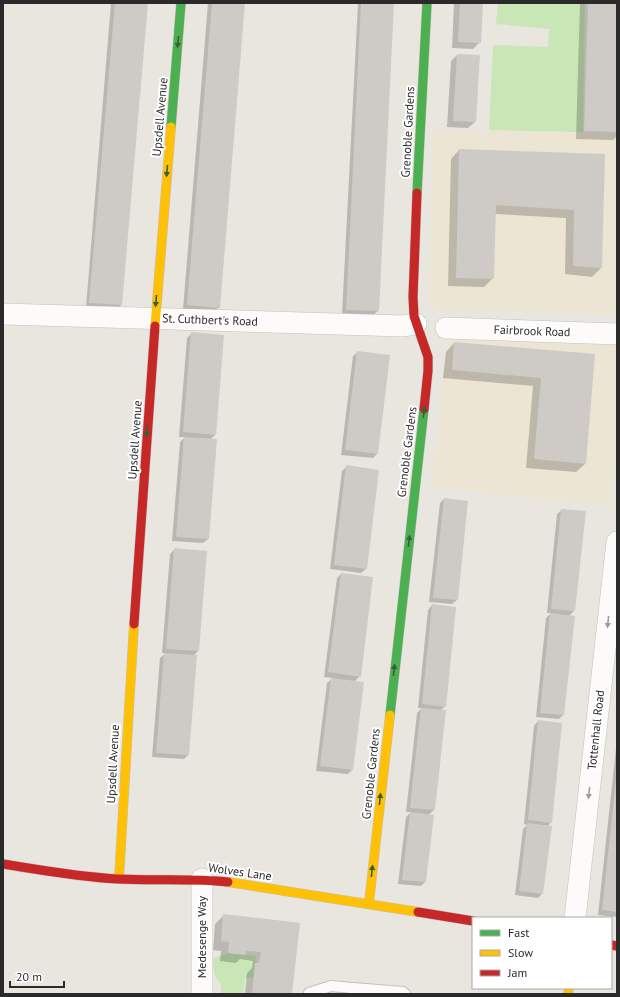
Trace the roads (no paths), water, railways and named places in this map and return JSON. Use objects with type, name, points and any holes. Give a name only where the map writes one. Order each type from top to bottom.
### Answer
[{"type":"street","name":"Upsdell Avenue","points":[[119,879],[126,747],[155,319],[181,3]]},
{"type":"street","name":"Grenoble Gardens","points":[[368,904],[428,371],[428,357],[416,324],[413,297],[427,3]]},
{"type":"street","name":"St. Cuthbert's Road","points":[[3,314],[402,326],[416,324]]},
{"type":"street","name":"Fairbrook Road","points":[[446,328],[617,334]]},
{"type":"street","name":"Tottenhall Road","points":[[575,917],[617,542]]},
{"type":"street","name":"Wolves Lane","points":[[3,864],[80,876],[119,879],[202,879],[238,883],[472,921]]},
{"type":"street","name":"Medesenge Way","points":[[202,879],[202,994]]},
{"type":"lane","points":[[309,993],[331,986],[353,991],[367,990],[403,992],[405,994]]}]
